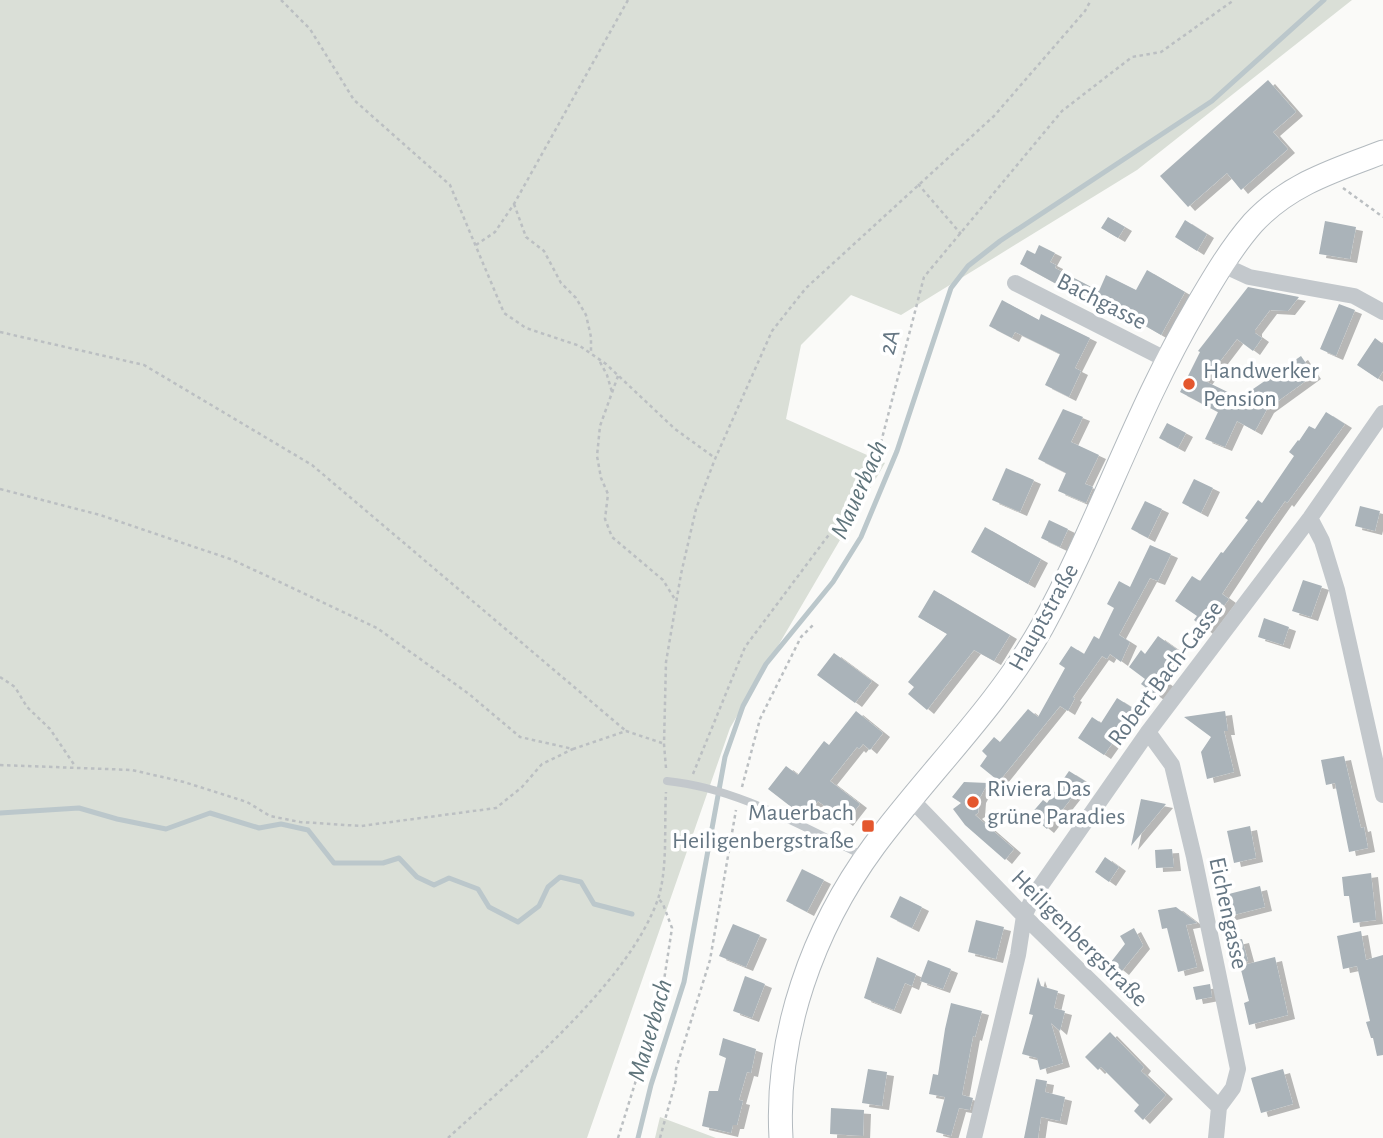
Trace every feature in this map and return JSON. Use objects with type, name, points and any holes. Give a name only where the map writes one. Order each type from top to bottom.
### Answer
[{"type":"main road","name":"Hauptstraße","points":[[781,1138],[781,1080],[784,1056],[797,1002],[823,934],[867,857],[1027,652],[1060,591],[1183,329],[1223,265],[1252,225],[1274,203],[1294,188],[1323,174],[1383,152]]},
{"type":"street","points":[[1223,265],[1249,277],[1354,296],[1383,312]]},
{"type":"street","name":"Bachgasse","points":[[1016,283],[1167,360]]},
{"type":"street","name":"Robert Bach-Gasse","points":[[974,1138],[1018,955],[1024,916],[1035,894],[1149,732],[1310,518],[1383,413]]},
{"type":"street","points":[[1310,518],[1322,541],[1337,590],[1383,796]]},
{"type":"street","name":"Eichengasse","points":[[1149,732],[1172,765],[1238,1069],[1233,1088],[1220,1107]]},
{"type":"street","name":"Heiligenbergstraße","points":[[911,799],[1024,916],[1220,1107]]},
{"type":"street","points":[[1216,1138],[1220,1107]]},
{"type":"lane","points":[[667,780],[706,786],[739,797],[867,857]]},
{"type":"path","points":[[281,0],[310,29],[354,100],[450,185],[504,313],[526,328],[580,346],[599,359],[675,429],[715,458]]},
{"type":"path","points":[[476,245],[495,232],[514,204],[628,0]]},
{"type":"path","points":[[448,1138],[539,1054],[596,996],[639,941],[658,898],[664,866],[667,780],[664,744],[666,662],[676,601],[696,509],[715,458],[772,331],[806,288],[994,116],[1086,10],[1091,0]]},
{"type":"path","name":"2A","points":[[689,783],[745,647],[872,477],[924,277],[1062,111],[1132,57],[1161,52],[1234,0]]},
{"type":"path","points":[[1323,174],[1383,218]]},
{"type":"path","points":[[918,184],[961,234]]},
{"type":"path","points":[[514,204],[526,237],[544,251],[561,283],[576,298],[586,315],[591,337],[591,354]]},
{"type":"path","points":[[0,332],[144,365],[312,465],[626,731],[664,744]]},
{"type":"path","points":[[599,359],[607,374],[611,391]]},
{"type":"path","points":[[618,375],[600,426],[597,456],[601,478],[608,495],[605,519],[612,537],[663,580],[676,601]]},
{"type":"path","points":[[0,489],[100,515],[233,560],[377,628],[469,694],[520,737],[573,749]]},
{"type":"path","points":[[660,1138],[676,1080],[676,1069],[710,960],[739,797],[760,719],[801,637],[815,622]]},
{"type":"path","points":[[0,677],[15,687],[27,707],[50,729],[75,766]]},
{"type":"path","points":[[0,765],[132,770],[184,782],[247,802],[270,816],[300,822],[361,827],[496,808],[522,787],[542,764],[573,749],[626,731]]},
{"type":"path","points":[[618,1138],[661,1000],[672,928],[658,898]]},
{"type":"shaded area","points":[[0,0],[1352,0],[1137,170],[901,315],[851,295],[801,345],[786,419],[885,463],[730,728],[587,1138],[0,1138]]},
{"type":"shaded area","points":[[660,1117],[716,1138],[655,1138]]},
{"type":"building","points":[[1268,80],[1296,112],[1273,132],[1288,149],[1241,190],[1227,173],[1188,207],[1160,176]]},
{"type":"building","points":[[1108,217],[1125,227],[1118,238],[1101,228]]},
{"type":"building","points":[[1185,220],[1207,234],[1197,251],[1175,237]]},
{"type":"building","points":[[1325,221],[1356,227],[1350,259],[1319,254]]},
{"type":"building","points":[[1039,245],[1055,253],[1050,262],[1056,265],[1055,268],[1099,291],[1106,275],[1136,290],[1147,270],[1185,292],[1161,335],[1123,313],[1121,318],[1093,304],[1020,264],[1027,250],[1035,254]]},
{"type":"building","points":[[1248,287],[1299,297],[1288,311],[1270,310],[1255,330],[1262,338],[1253,351],[1237,339],[1205,381],[1240,398],[1301,356],[1314,375],[1267,409],[1255,431],[1237,421],[1225,447],[1205,439],[1218,412],[1180,392],[1200,352],[1198,351]]},
{"type":"building","points":[[1002,300],[1039,320],[1041,314],[1090,338],[1075,368],[1081,371],[1069,397],[1045,385],[1060,354],[1015,332],[1012,338],[989,326]]},
{"type":"building","points":[[1339,304],[1355,310],[1336,356],[1320,349]]},
{"type":"building","points":[[1375,338],[1383,344],[1383,371],[1378,379],[1357,365]]},
{"type":"building","points":[[1063,409],[1083,417],[1071,442],[1099,455],[1085,484],[1093,487],[1086,503],[1058,491],[1066,473],[1038,459]]},
{"type":"building","points":[[1326,412],[1345,424],[1257,541],[1222,594],[1229,599],[1206,630],[1194,620],[1197,616],[1175,601],[1192,576],[1200,581],[1221,552],[1223,553],[1248,520],[1245,518],[1258,500],[1262,503],[1294,456],[1289,452],[1309,426],[1315,429]]},
{"type":"building","points":[[1167,423],[1186,433],[1178,448],[1159,438]]},
{"type":"building","points":[[1006,468],[1034,480],[1020,512],[992,500]]},
{"type":"building","points":[[1194,479],[1213,488],[1201,513],[1182,503]]},
{"type":"building","points":[[1145,501],[1162,509],[1148,538],[1131,529]]},
{"type":"building","points":[[1360,506],[1380,511],[1375,531],[1355,526]]},
{"type":"building","points":[[1049,520],[1068,529],[1060,547],[1041,538]]},
{"type":"building","points":[[985,527],[1041,559],[1028,584],[971,552]]},
{"type":"building","points":[[1150,545],[1171,554],[1158,581],[1150,578],[1119,635],[1130,642],[1121,662],[1110,654],[1107,659],[1102,656],[1073,697],[1075,698],[1068,711],[1060,706],[1001,779],[996,779],[980,766],[987,756],[982,751],[994,737],[1000,742],[1028,709],[1038,717],[1065,668],[1059,664],[1071,646],[1084,654],[1094,636],[1099,639],[1114,608],[1107,604],[1119,581],[1130,587]]},
{"type":"building","points":[[1303,580],[1322,586],[1311,617],[1292,611]]},
{"type":"building","points":[[934,590],[1010,635],[994,661],[974,650],[927,710],[908,694],[914,687],[908,682],[947,634],[918,617]]},
{"type":"building","points":[[1264,618],[1289,627],[1283,645],[1258,637]]},
{"type":"building","points":[[1158,636],[1179,651],[1160,678],[1167,683],[1157,696],[1141,684],[1145,679],[1129,667],[1141,650],[1145,654]]},
{"type":"building","points":[[834,653],[872,681],[855,703],[817,675]]},
{"type":"building","points":[[1117,698],[1136,710],[1104,755],[1078,738],[1092,717],[1101,723]]},
{"type":"building","points":[[856,711],[883,733],[870,750],[863,744],[859,749],[857,747],[830,781],[860,804],[846,822],[818,801],[809,813],[803,808],[799,813],[768,789],[786,766],[798,775],[824,741],[829,745]]},
{"type":"building","points":[[1225,711],[1228,731],[1224,731],[1234,772],[1207,779],[1201,752],[1211,737],[1184,717]]},
{"type":"building","points":[[1344,756],[1368,848],[1349,852],[1335,783],[1326,785],[1321,760]]},
{"type":"building","points":[[1069,771],[1085,781],[1047,829],[1030,815],[1043,800],[1047,803]]},
{"type":"building","points":[[964,782],[988,783],[979,799],[978,813],[975,815],[1014,849],[1005,860],[965,825],[953,809],[961,803],[952,797]]},
{"type":"building","points":[[1141,799],[1166,804],[1131,846]]},
{"type":"building","points":[[1250,826],[1256,858],[1234,863],[1227,831]]},
{"type":"building","points":[[1172,849],[1174,867],[1156,868],[1155,850]]},
{"type":"building","points":[[1105,857],[1119,867],[1109,882],[1095,872]]},
{"type":"building","points":[[802,869],[824,880],[807,912],[786,901]]},
{"type":"building","points":[[1371,873],[1376,920],[1353,923],[1349,896],[1344,896],[1342,877]]},
{"type":"building","points":[[1260,886],[1265,907],[1226,917],[1221,896]]},
{"type":"building","points":[[900,896],[922,907],[912,928],[890,917]]},
{"type":"building","points":[[1176,907],[1197,923],[1186,925],[1197,967],[1178,972],[1167,928],[1162,929],[1158,910]]},
{"type":"building","points":[[976,920],[1004,927],[996,959],[968,952]]},
{"type":"building","points":[[733,924],[760,935],[746,967],[719,956]]},
{"type":"building","points":[[1134,928],[1143,945],[1122,971],[1111,962],[1125,944],[1120,936]]},
{"type":"building","points":[[1361,931],[1366,960],[1383,955],[1383,1055],[1377,1056],[1366,1022],[1370,1021],[1357,966],[1343,969],[1337,936]]},
{"type":"building","points":[[1242,939],[1248,961],[1232,966],[1225,943]]},
{"type":"building","points":[[877,957],[916,974],[912,986],[905,983],[894,1010],[864,998]]},
{"type":"building","points":[[1275,957],[1288,1015],[1249,1025],[1244,1003],[1249,1001],[1240,966]]},
{"type":"building","points":[[928,960],[951,969],[943,989],[920,981]]},
{"type":"building","points":[[745,976],[765,984],[752,1018],[733,1011]]},
{"type":"building","points":[[1038,977],[1041,986],[1058,991],[1054,1008],[1065,1011],[1060,1031],[1051,1023],[1063,1063],[1040,1070],[1037,1058],[1022,1054],[1033,1015],[1029,1014]]},
{"type":"building","points":[[1210,984],[1212,997],[1196,1000],[1193,987]]},
{"type":"building","points":[[951,1003],[982,1011],[975,1037],[973,1036],[962,1095],[973,1098],[970,1110],[959,1108],[951,1136],[936,1132],[945,1097],[929,1094],[933,1074],[938,1075]]},
{"type":"building","points":[[1110,1032],[1144,1067],[1141,1071],[1166,1095],[1143,1120],[1134,1111],[1139,1105],[1101,1067],[1098,1070],[1085,1057]]},
{"type":"building","points":[[723,1038],[756,1049],[751,1073],[747,1072],[739,1100],[743,1101],[737,1125],[733,1125],[731,1133],[702,1126],[709,1091],[718,1091],[726,1058],[719,1055]]},
{"type":"building","points":[[868,1069],[887,1072],[882,1106],[862,1103]]},
{"type":"building","points":[[1283,1069],[1293,1104],[1261,1113],[1251,1078]]},
{"type":"building","points":[[1036,1079],[1047,1081],[1045,1092],[1065,1097],[1060,1121],[1041,1117],[1038,1138],[1024,1138]]},
{"type":"building","points":[[831,1108],[864,1110],[863,1136],[830,1134]]},
{"type":"waterway","name":"Mauerbach","points":[[638,1138],[651,1085],[684,982],[725,757],[743,706],[766,664],[833,582],[861,537],[897,451],[951,288],[968,266],[1000,241],[1212,101],[1324,0]]},
{"type":"waterway","points":[[0,813],[79,808],[166,829],[210,813],[259,828],[281,824],[308,830],[334,863],[383,863],[399,858],[417,877],[434,885],[449,878],[478,889],[489,907],[518,922],[539,906],[548,887],[560,877],[581,882],[594,904],[632,914]]},
{"type":"place","name":"Handwerker Pension","points":[[1189,384]]},
{"type":"place","name":"Riviera Das grüne Paradies","points":[[973,802]]},
{"type":"place","name":"Mauerbach Heiligenbergstraße","points":[[868,826]]}]
